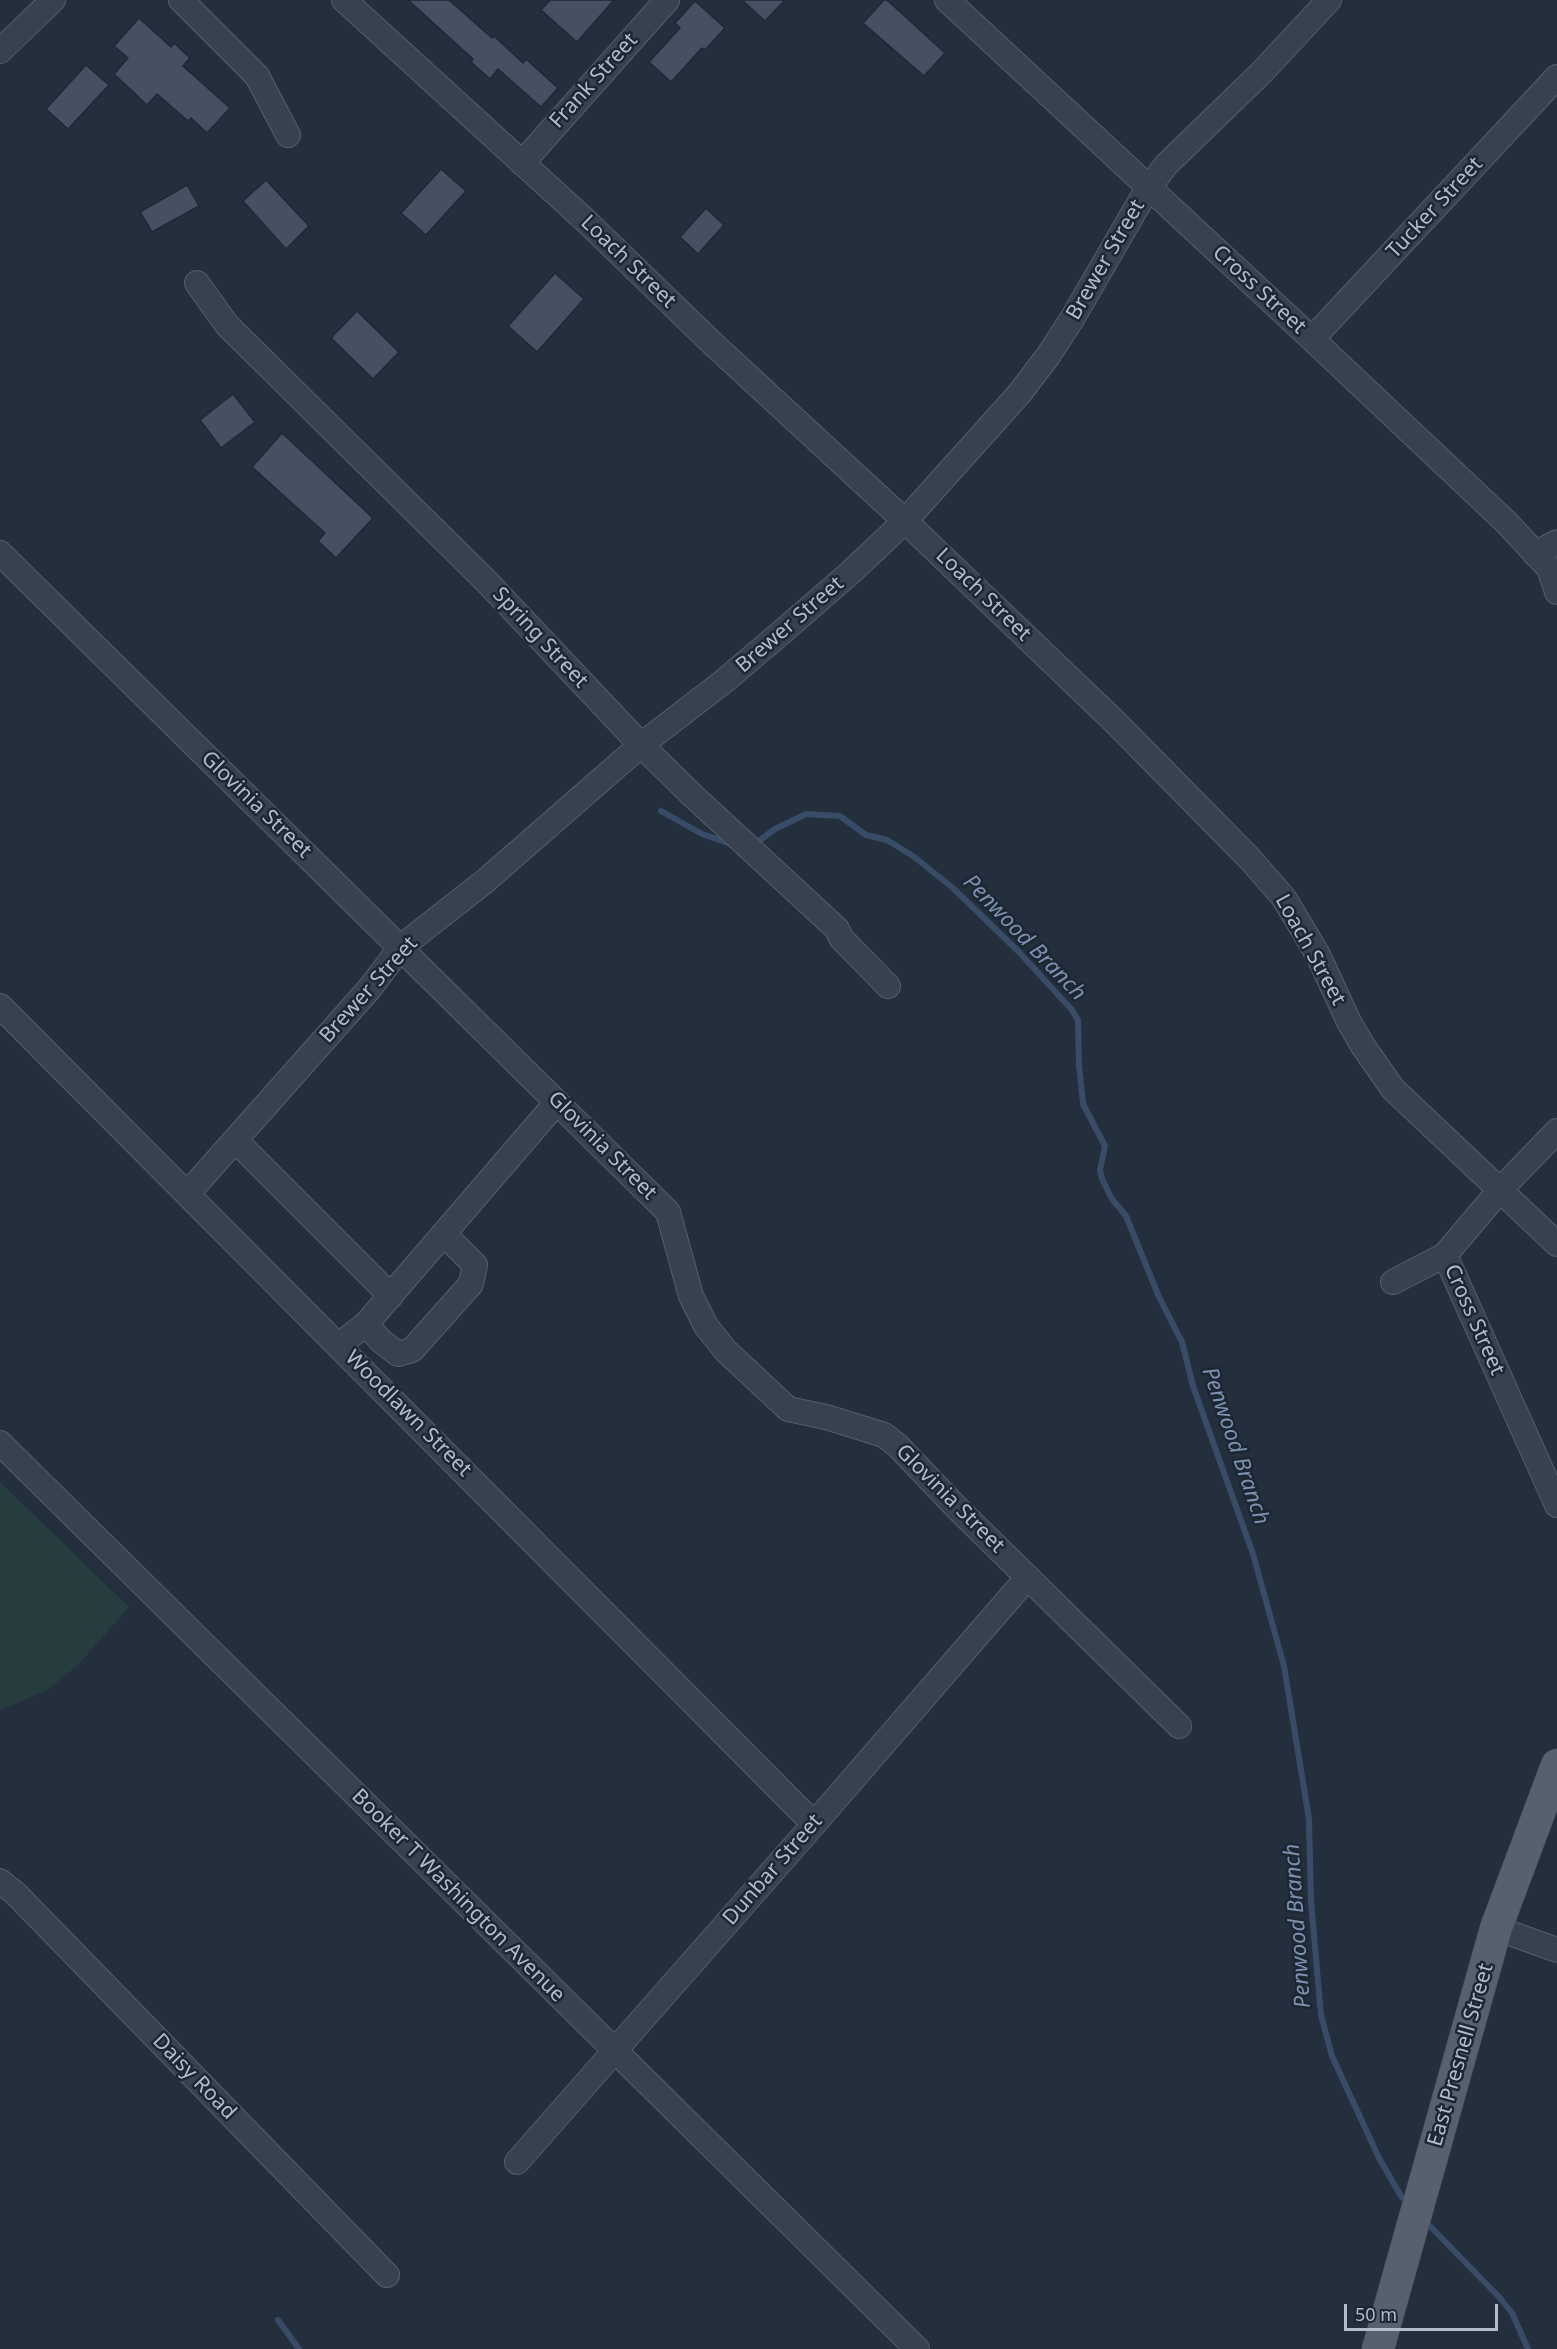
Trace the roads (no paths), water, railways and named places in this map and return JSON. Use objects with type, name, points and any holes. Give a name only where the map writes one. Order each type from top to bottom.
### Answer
[{"type":"main road","name":"East Presnell Street","points":[[1378,2349],[1496,1928],[1557,1765]]},
{"type":"street","points":[[0,51],[53,0]]},
{"type":"street","points":[[181,0],[257,76],[288,135]]},
{"type":"street","name":"Loach Street","points":[[344,0],[586,221],[712,343],[905,521],[1114,721],[1267,877],[1284,898],[1318,955],[1349,1022],[1393,1089],[1557,1244]]},
{"type":"street","name":"Frank Street","points":[[522,163],[667,0]]},
{"type":"street","name":"Cross Street","points":[[947,0],[1506,522],[1549,568],[1557,592]]},
{"type":"street","name":"Brewer Street","points":[[188,1193],[370,988],[401,947],[484,882],[641,745],[723,682],[851,572],[905,521],[1019,394],[1048,356],[1149,188],[1166,165],[1262,72],[1329,0]]},
{"type":"street","name":"Tucker Street","points":[[1312,339],[1557,77]]},
{"type":"street","name":"Spring Street","points":[[197,283],[227,325],[487,582],[641,745],[837,929],[841,938],[888,986]]},
{"type":"street","points":[[1535,554],[1557,542]]},
{"type":"street","name":"Glovinia Street","points":[[0,553],[669,1212],[691,1296],[706,1326],[726,1351],[788,1409],[826,1417],[884,1435],[898,1446],[1179,1726]]},
{"type":"street","name":"Woodlawn Street","points":[[0,1006],[814,1824]]},
{"type":"street","points":[[339,1345],[366,1324],[557,1102]]},
{"type":"street","name":"Cross Street","points":[[1557,1131],[1499,1191],[1446,1255],[1557,1505]]},
{"type":"street","points":[[235,1140],[391,1296]]},
{"type":"street","points":[[366,1324],[381,1341],[398,1354],[412,1350],[471,1284],[475,1265],[444,1234]]},
{"type":"street","points":[[1393,1282],[1446,1255]]},
{"type":"street","name":"Booker T Washington Avenue","points":[[0,1443],[917,2349]]},
{"type":"street","name":"Dunbar Street","points":[[517,2162],[1028,1576]]},
{"type":"street","name":"Daisy Road","points":[[0,1881],[16,1894],[387,2276]]},
{"type":"street","points":[[1496,1928],[1557,1950]]},
{"type":"waterway","name":"Penwood Branch","points":[[661,811],[702,834],[731,844]]},
{"type":"waterway","name":"Penwood Branch","points":[[755,844],[775,829],[806,814],[840,816],[866,835],[887,840],[913,856],[953,888],[1019,952],[1072,1010],[1078,1020],[1083,1104],[1105,1146],[1100,1170],[1102,1179],[1112,1199],[1126,1216],[1159,1297],[1182,1342],[1193,1386],[1253,1554],[1284,1666],[1309,1819],[1311,1901],[1321,2015],[1332,2056],[1379,2158],[1401,2196],[1410,2205]]},
{"type":"waterway","name":"Penwood Branch","points":[[1425,2221],[1500,2298],[1512,2313],[1528,2349]]},
{"type":"waterway","points":[[278,2320],[299,2349]]}]
